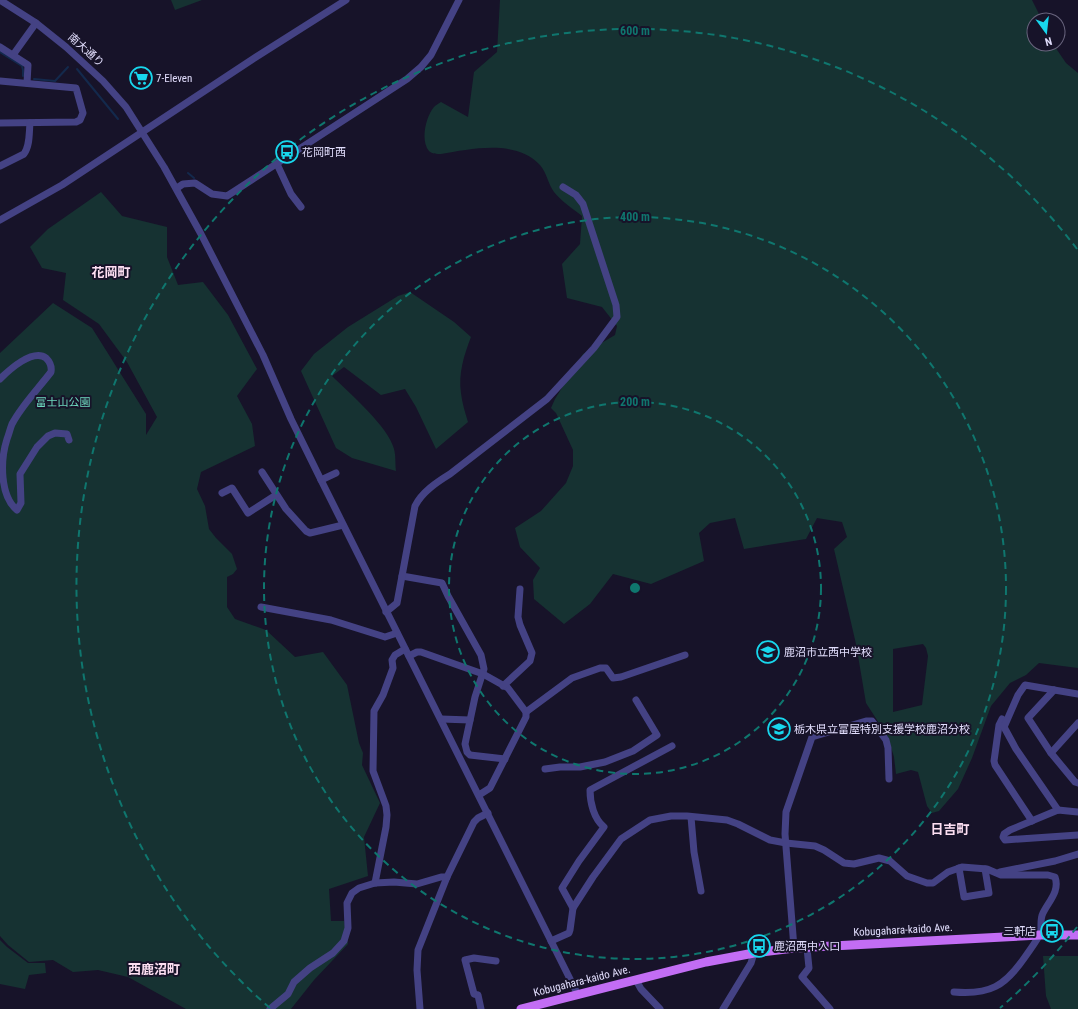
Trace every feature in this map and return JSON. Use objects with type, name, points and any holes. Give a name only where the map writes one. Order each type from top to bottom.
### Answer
[{"type":"main road","name":"Kobugahara-kaido Ave.","points":[[521,1009],[552,1005],[578,995],[636,980],[706,962],[754,953],[794,948],[1040,935],[1078,935]]},
{"type":"street","name":"南大通り","points":[[0,0],[36,23],[66,47],[103,81],[126,107],[176,188],[263,355],[291,419],[343,525],[578,995]]},
{"type":"street","points":[[0,220],[62,185],[256,57],[346,0]]},
{"type":"street","points":[[176,188],[183,184],[195,183],[212,194],[217,196],[227,196],[414,73],[431,55],[459,0]]},
{"type":"street","points":[[13,55],[36,23]]},
{"type":"street","points":[[0,47],[28,65],[27,83]]},
{"type":"street","points":[[0,81],[76,88],[83,113],[80,120],[76,122],[0,123]]},
{"type":"street","points":[[0,166],[24,154],[28,144],[30,123]]},
{"type":"street","points":[[277,164],[292,194],[301,207]]},
{"type":"street","points":[[386,612],[397,603],[415,506],[422,495],[547,399],[594,348],[617,317],[616,305],[583,204],[576,195],[563,187]]},
{"type":"street","points":[[0,378],[8,370],[25,359],[36,355],[47,359],[52,368],[51,372],[25,404],[12,425],[5,447],[0,466],[1,484],[4,496],[10,506],[17,510],[21,503],[20,474],[43,439],[54,433],[67,434],[69,440]]},
{"type":"street","points":[[262,472],[286,509],[306,531],[310,533],[343,525]]},
{"type":"street","points":[[321,480],[336,473]]},
{"type":"street","points":[[222,493],[232,488],[248,514],[276,495]]},
{"type":"street","points":[[402,576],[442,583],[481,655],[484,668],[470,720],[466,744],[467,752],[470,755],[505,759]]},
{"type":"street","points":[[504,686],[530,661],[532,653],[518,617],[520,589]]},
{"type":"street","points":[[261,606],[332,620],[385,637],[397,633]]},
{"type":"street","points":[[375,883],[387,815],[386,806],[373,771],[374,711],[383,695],[393,668],[392,660],[395,655],[421,652],[483,674],[508,688],[526,712],[526,717],[490,788],[479,795]]},
{"type":"street","points":[[526,712],[572,678],[600,668],[606,668],[613,678],[621,677],[685,655]]},
{"type":"street","points":[[1058,810],[1016,749],[1004,727],[1017,698],[1025,685],[1078,694]]},
{"type":"street","points":[[1054,690],[1028,718],[1050,753],[1077,781]]},
{"type":"street","points":[[1017,698],[1010,702],[999,726],[994,760],[995,765],[1032,821]]},
{"type":"street","points":[[544,768],[580,767],[605,762],[633,751],[657,735],[636,700]]},
{"type":"street","points":[[441,719],[470,720]]},
{"type":"street","points":[[794,948],[785,834],[786,812],[812,736],[866,721],[872,721],[886,740],[888,748],[889,779]]},
{"type":"street","points":[[1050,753],[1078,723]]},
{"type":"street","points":[[573,908],[562,888],[579,861],[604,827],[597,821],[590,797],[590,790],[672,746]]},
{"type":"street","points":[[1078,812],[1058,810],[1010,830],[1004,834],[1003,837],[1005,840],[1078,835]]},
{"type":"street","points":[[420,1009],[416,970],[418,950],[447,877],[474,822],[478,818],[488,813]]},
{"type":"street","points":[[551,941],[569,932],[573,908],[592,877],[621,839],[650,820],[671,816],[691,816],[727,820],[770,840],[815,846],[844,863],[854,864],[879,858],[890,861],[907,876],[927,883],[933,883],[948,872],[962,866],[985,869],[1001,875],[1048,874],[1055,877],[1055,892],[1042,914],[1040,920],[1040,935],[1021,962],[1000,985],[988,990],[970,993],[954,992]]},
{"type":"street","points":[[691,816],[694,852],[701,891]]},
{"type":"street","points":[[996,873],[1055,861],[1078,854]]},
{"type":"street","points":[[959,868],[964,897],[989,893],[985,869]]},
{"type":"street","points":[[270,1009],[288,994],[294,982],[310,968],[333,953],[344,941],[348,928],[348,903],[352,893],[359,888],[375,883],[394,882],[417,884],[441,877],[447,877]]},
{"type":"street","points":[[807,948],[809,968],[802,977],[830,1009]]},
{"type":"street","points":[[723,1009],[751,963],[754,953]]},
{"type":"street","points":[[480,1009],[478,995],[474,994],[465,960],[474,958],[496,961]]},
{"type":"street","points":[[636,980],[641,989],[660,1009]]},
{"type":"green space","points":[[171,0],[202,0],[175,10]]},
{"type":"green space","points":[[500,0],[1032,0],[1038,12],[1026,12],[1026,52],[1058,52],[1066,63],[1078,73],[1078,668],[1039,663],[1026,675],[1010,683],[991,706],[972,758],[958,789],[939,811],[932,813],[927,806],[918,772],[911,770],[896,774],[894,757],[888,737],[866,703],[856,644],[834,549],[847,537],[842,522],[817,518],[806,539],[744,549],[735,518],[710,523],[699,533],[704,561],[651,584],[613,574],[590,604],[564,624],[534,599],[533,580],[540,568],[520,547],[515,528],[541,511],[566,483],[573,466],[573,450],[556,413],[551,408],[583,354],[615,335],[617,326],[602,307],[567,298],[562,264],[580,244],[582,216],[554,192],[540,165],[530,157],[506,149],[479,148],[438,154],[430,152],[426,147],[425,129],[431,111],[438,104],[441,102],[468,117],[474,72],[497,52]],"holes":[[[923,644],[926,648],[928,656],[922,705],[893,712],[893,649]]]},
{"type":"green space","name":"富士山公園","points":[[101,192],[122,216],[167,227],[167,257],[178,285],[203,282],[228,315],[257,369],[237,396],[252,424],[255,446],[201,472],[197,489],[205,506],[209,529],[232,554],[237,569],[233,574],[227,577],[227,607],[235,619],[266,630],[295,657],[323,652],[347,685],[359,743],[363,753],[362,765],[380,803],[364,837],[368,876],[329,889],[331,921],[344,921],[348,944],[314,980],[291,1009],[186,1009],[128,977],[98,970],[73,972],[53,960],[29,962],[8,945],[0,936],[0,353],[53,303],[92,328],[146,414],[146,435],[157,417],[127,362],[99,324],[63,300],[66,273],[42,268],[30,247],[48,229]]},
{"type":"green space","points":[[410,292],[454,322],[471,337],[464,358],[460,379],[462,400],[468,422],[436,449],[416,407],[405,389],[381,395],[344,367],[332,376],[367,410],[391,440],[395,454],[396,471],[352,458],[336,448],[301,371],[314,354],[348,327],[398,296]]},
{"type":"green space","points":[[0,940],[28,963],[45,963],[46,973],[29,975],[25,989],[0,984]]},
{"type":"green space","points":[[1043,956],[1078,956],[1078,1009],[1051,1009],[1046,996]]},
{"type":"waterway","points":[[0,52],[22,66],[23,76]]},
{"type":"waterway","points":[[34,79],[55,81],[68,67]]},
{"type":"waterway","points":[[77,69],[118,119]]},
{"type":"waterway","points":[[188,173],[194,178]]},
{"type":"place","name":"7-Eleven","points":[[141,78]]},
{"type":"place","name":"花岡町西","points":[[287,152]]},
{"type":"place","name":"鹿沼市立西中学校","points":[[768,652]]},
{"type":"place","name":"栃木県立富屋特別支援学校鹿沼分校","points":[[779,729]]},
{"type":"place","name":"三軒店","points":[[1052,931]]},
{"type":"place","name":"鹿沼西中入口","points":[[759,946]]},
{"type":"district","name":"花岡町","points":[[111,272]]},
{"type":"district","name":"日吉町","points":[[950,829]]},
{"type":"district","name":"西鹿沼町","points":[[154,969]]}]
